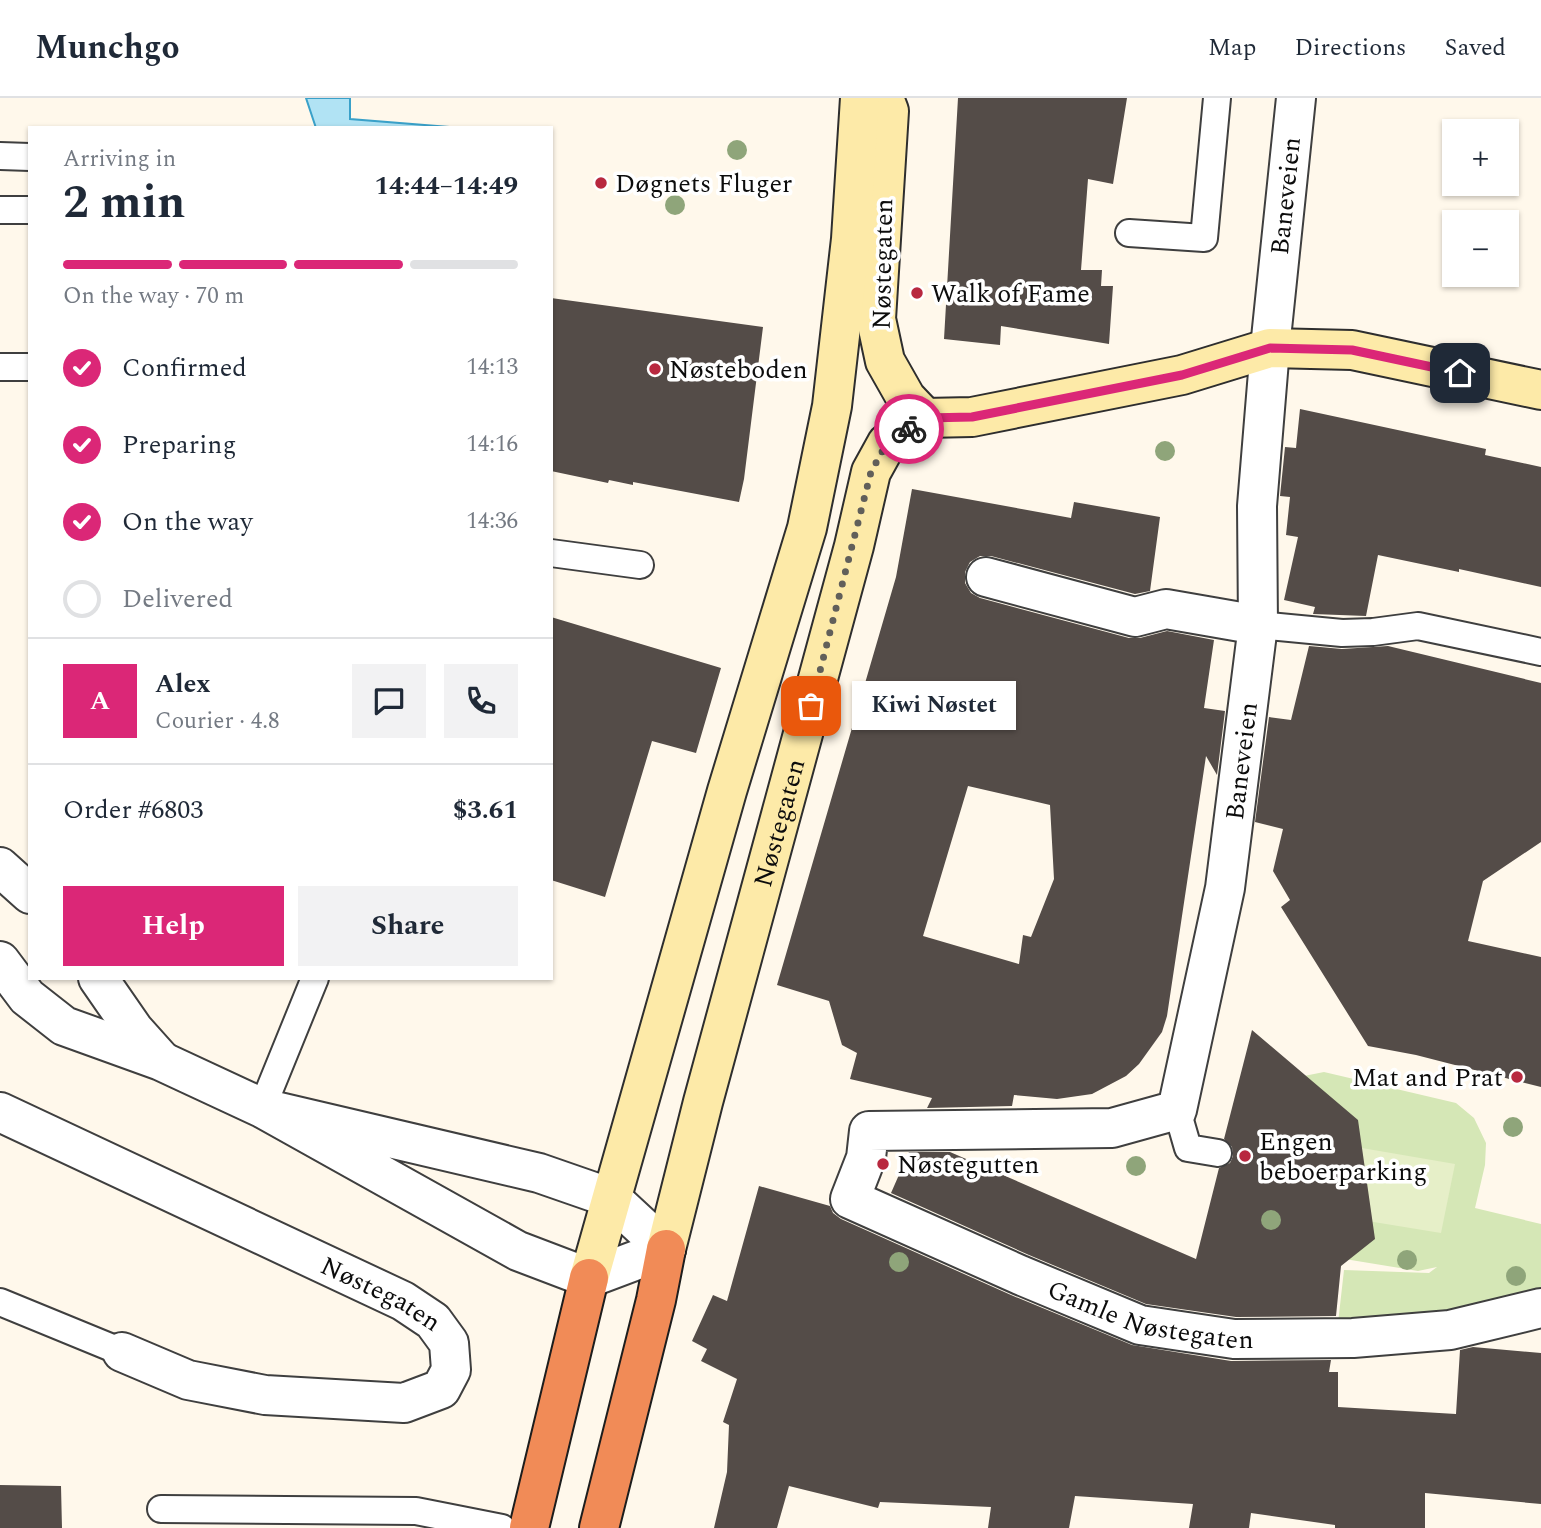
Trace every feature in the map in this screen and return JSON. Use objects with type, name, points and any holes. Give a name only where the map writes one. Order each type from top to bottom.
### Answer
[{"type":"highway","name":"Nøstegaten","points":[[600,1528],[666,1249]]},
{"type":"highway","name":"Nøstegaten","points":[[529,1528],[589,1278]]},
{"type":"main road","name":"Nøstegaten","points":[[589,1278],[723,804],[807,528],[832,406],[851,239],[860,98]]},
{"type":"main road","name":"Nøstegaten","points":[[666,1249],[706,1089],[847,573],[871,472],[887,443],[925,418],[906,398],[885,361],[876,318],[889,111],[884,98]]},
{"type":"main road","points":[[925,418],[972,417],[1182,375],[1270,348],[1352,350],[1541,390]]},
{"type":"street","name":"Baneveien","points":[[1177,1110],[1225,888],[1258,625],[1256,506],[1296,98]]},
{"type":"street","points":[[986,577],[1135,617],[1166,609],[1258,625]]},
{"type":"street","points":[[0,867],[28,892]]},
{"type":"street","points":[[0,961],[27,997],[64,1026],[161,1061],[262,1108],[518,1251],[589,1278],[666,1249],[611,1198],[539,1173],[262,1108]]},
{"type":"street","points":[[99,980],[134,1030],[161,1061]]},
{"type":"street","name":"Gamle Nøstegaten","points":[[1177,1110],[1112,1128],[869,1131],[866,1158],[850,1199],[1140,1325],[1234,1339],[1353,1338],[1450,1330],[1541,1308]]},
{"type":"street","name":"Nøstegaten","points":[[0,1112],[403,1301],[433,1321],[449,1343],[452,1370],[441,1389],[404,1402],[376,1401],[265,1395],[227,1388],[188,1380],[122,1353]]},
{"type":"lane","points":[[1129,233],[1204,238],[1217,98]]},
{"type":"lane","points":[[0,156],[28,157]]},
{"type":"lane","points":[[0,210],[28,210]]},
{"type":"lane","points":[[0,367],[28,367]]},
{"type":"lane","points":[[553,553],[640,565]]},
{"type":"lane","points":[[1258,625],[1342,633],[1418,626],[1541,652]]},
{"type":"lane","points":[[262,1108],[313,980]]},
{"type":"lane","points":[[1177,1110],[1188,1148],[1218,1153]]},
{"type":"lane","points":[[0,1303],[122,1353]]},
{"type":"lane","points":[[161,1509],[332,1519],[416,1511],[502,1528]]},
{"type":"green space","points":[[1324,1072],[1456,1103],[1474,1118],[1486,1143],[1485,1165],[1475,1208],[1541,1224],[1541,1302],[1337,1332],[1344,1270],[1429,1273],[1437,1267],[1418,1271],[1259,1245],[1304,1076]]},
{"type":"green space","points":[[1298,1137],[1455,1164],[1441,1233],[1282,1207]]},
{"type":"water","points":[[306,98],[350,98],[350,119],[437,126],[315,126]]},
{"type":"building","points":[[958,98],[1127,98],[1113,184],[1088,179],[1081,270],[1102,270],[1101,286],[1113,286],[1109,344],[1001,326],[1000,345],[944,339]]},
{"type":"building","name":"Nøsteboden","points":[[553,298],[763,327],[739,502],[633,482],[633,485],[609,480],[608,483],[553,471]]},
{"type":"building","points":[[1300,409],[1486,449],[1485,455],[1541,467],[1541,587],[1378,555],[1366,616],[1313,614],[1315,607],[1284,600],[1298,537],[1286,535],[1290,497],[1280,496],[1285,447],[1296,448]]},
{"type":"building","points":[[912,489],[1071,518],[1074,502],[1160,517],[1150,591],[1135,594],[991,556],[980,556],[970,562],[965,572],[965,583],[971,593],[980,598],[1129,638],[1167,631],[1214,640],[1204,708],[1225,711],[1217,775],[1206,756],[1167,1016],[1162,1032],[1139,1064],[1126,1076],[1092,1094],[1057,1099],[1014,1095],[1012,1106],[927,1108],[932,1098],[850,1079],[857,1053],[842,1045],[829,1001],[777,985],[896,577]],"holes":[[[968,786],[1050,805],[1054,879],[1031,937],[1023,935],[1019,964],[923,936]]]},
{"type":"building","points":[[553,618],[721,668],[696,753],[652,741],[605,897],[553,881]]},
{"type":"building","points":[[1309,646],[1342,649],[1388,646],[1541,683],[1541,842],[1483,881],[1468,941],[1541,957],[1541,1087],[1416,1055],[1368,1046],[1281,907],[1290,900],[1273,871],[1283,829],[1255,822],[1269,717],[1291,720]]},
{"type":"building","points":[[1252,1030],[1358,1120],[1375,1239],[1341,1266],[1336,1316],[1236,1317],[1146,1304],[891,1193],[909,1152],[950,1152],[1196,1259],[1219,1168],[1230,1163],[1233,1156],[1232,1147],[1224,1139]]},
{"type":"building","points":[[759,1186],[830,1206],[833,1213],[841,1219],[1011,1295],[1132,1345],[1231,1361],[1331,1360],[1329,1372],[1338,1372],[1338,1407],[1456,1414],[1460,1350],[1473,1347],[1541,1353],[1541,1504],[1425,1493],[1425,1528],[1335,1528],[1335,1525],[1251,1513],[1249,1528],[1189,1528],[1193,1504],[1075,1496],[1069,1528],[988,1528],[991,1507],[880,1502],[878,1508],[789,1486],[777,1528],[714,1528],[727,1472],[729,1425],[723,1422],[737,1379],[701,1361],[707,1349],[692,1341],[713,1295],[727,1301]]},
{"type":"building","points":[[0,1485],[61,1486],[62,1528],[0,1528]]},
{"type":"way so far","points":[[811,706],[871,472],[887,443],[909,429]]},
{"type":"place","name":"Døgnets Fluger","points":[[601,183]]},
{"type":"place","name":"Walk of Fame","points":[[917,293]]},
{"type":"place","name":"Nøsteboden","points":[[655,369]]},
{"type":"place","name":"Kiwi Nøstet","points":[[811,706]]},
{"type":"place","name":"Mat and Prat","points":[[1517,1077]]},
{"type":"place","name":"Engen beboerparking","points":[[1245,1156]]},
{"type":"place","name":"Nøstegutten","points":[[883,1164]]},
{"type":"route","points":[[909,429],[925,418],[972,417],[1182,375],[1270,348],[1352,350],[1460,373]]}]
